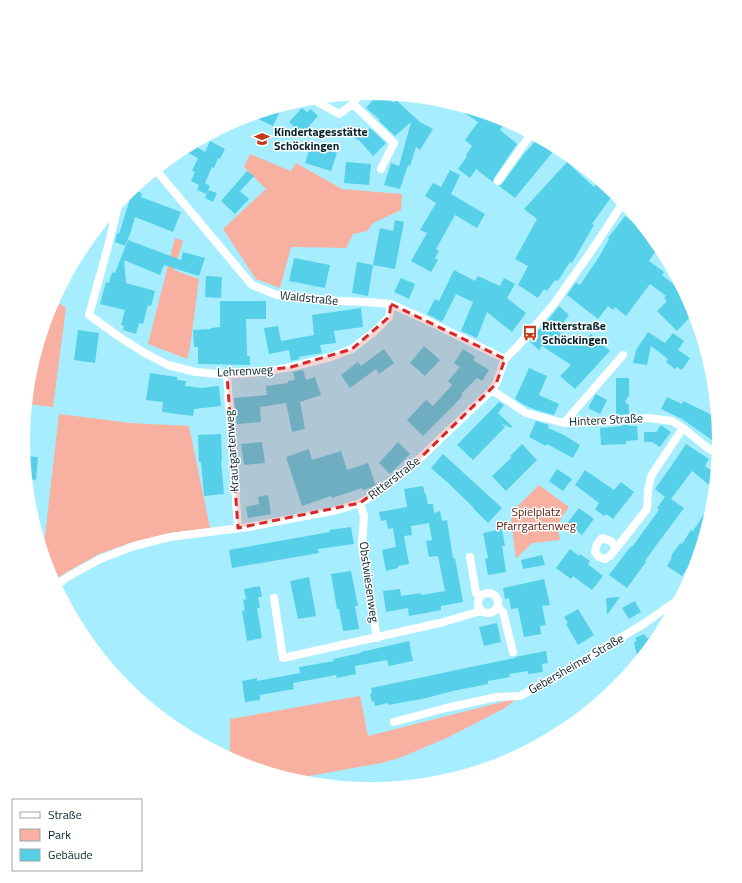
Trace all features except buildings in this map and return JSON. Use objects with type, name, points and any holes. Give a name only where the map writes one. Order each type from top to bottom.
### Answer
[{"type":"street","points":[[321,104],[339,114],[355,101]]},
{"type":"street","points":[[353,104],[394,143],[381,169]]},
{"type":"street","points":[[498,180],[528,139]]},
{"type":"street","name":"Waldstraße","points":[[159,174],[252,285],[277,295],[391,304],[505,359]]},
{"type":"street","name":"Ritterstraße","points":[[61,582],[100,558],[134,546],[170,537],[249,527],[337,510],[360,503],[372,496],[412,466],[446,432],[492,390],[496,384],[505,359],[553,305],[619,208]]},
{"type":"street","name":"Lehrenweg","points":[[115,217],[88,315],[143,352],[168,365],[196,372],[227,375],[261,372],[291,367],[331,357],[352,349],[375,331],[389,317],[391,304]]},
{"type":"street","points":[[564,423],[622,355]]},
{"type":"street","name":"Krautgartenweg","points":[[227,375],[238,528]]},
{"type":"street","name":"Hintere Straße","points":[[492,390],[526,413],[564,423],[577,424],[649,418],[672,421],[712,450]]},
{"type":"street","points":[[616,548],[647,509],[651,476],[683,428]]},
{"type":"street","name":"Obstwiesenweg","points":[[360,503],[364,516],[362,545],[377,638]]},
{"type":"street","points":[[470,556],[476,593],[481,596]]},
{"type":"street","points":[[482,611],[479,608],[478,602],[481,596],[486,593],[495,595],[498,601],[497,607],[503,612],[513,652]]},
{"type":"street","name":"Obstwiesenweg","points":[[274,598],[283,658],[377,638],[482,611],[490,613],[496,610],[497,607]]},
{"type":"street","name":"Gebersheimer Straße","points":[[394,722],[446,708],[497,697],[520,696],[562,673],[638,627],[670,605]]},
{"type":"highlighted area","points":[[391,304],[505,359],[496,384],[412,466],[360,503],[238,528],[227,375],[291,367],[352,349],[389,317]]},
{"type":"green space","points":[[250,154],[291,171],[296,163],[342,189],[402,194],[401,210],[373,223],[367,231],[353,234],[346,248],[291,247],[280,288],[256,279],[223,229],[266,189],[244,167]]},
{"type":"green space","points":[[175,238],[183,241],[174,270],[199,279],[190,348],[187,359],[148,344]]},
{"type":"green space","points":[[59,304],[66,308],[53,407],[32,405],[42,353],[48,332]]},
{"type":"green space","points":[[59,414],[131,423],[189,426],[210,528],[170,533],[133,542],[99,554],[58,577],[45,539]]},
{"type":"green space","name":"Spielplatz Pfarrgartenweg","points":[[539,485],[569,507],[558,525],[560,540],[532,543],[516,559],[511,520],[517,507]]},
{"type":"green space","points":[[360,696],[368,736],[510,700],[520,696],[505,708],[451,736],[402,757],[382,763],[306,776],[261,764],[230,752],[230,719]]},
{"type":"place","name":"Kindertagesstätte Schöckingen","points":[[262,139]]},
{"type":"place","name":"Ritterstraße Schöckingen","points":[[530,333]]}]
